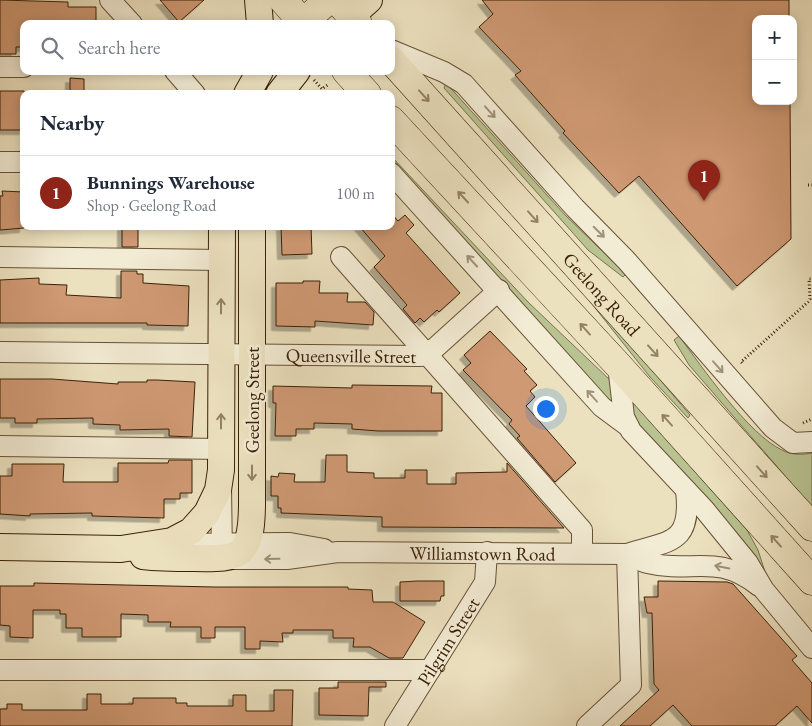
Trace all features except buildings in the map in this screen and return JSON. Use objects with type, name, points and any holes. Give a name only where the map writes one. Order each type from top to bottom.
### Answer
[{"type":"highway","points":[[283,0],[300,20]]},
{"type":"highway","points":[[307,20],[328,0]]},
{"type":"highway","name":"Geelong Road","points":[[395,64],[812,527]]},
{"type":"highway","points":[[339,77],[360,90]]},
{"type":"highway","name":"Geelong Road","points":[[395,124],[618,365],[810,579]]},
{"type":"main road","points":[[258,0],[260,20]]},
{"type":"main road","points":[[284,90],[304,75]]},
{"type":"main road","name":"Geelong Street","points":[[221,459],[222,230]]},
{"type":"main road","name":"Geelong Street","points":[[248,543],[252,517],[252,230]]},
{"type":"main road","points":[[158,543],[181,538],[200,523],[216,496],[221,459]]},
{"type":"main road","name":"Williamstown Road","points":[[0,547],[121,549],[158,543]]},
{"type":"main road","points":[[223,554],[237,555],[248,543]]},
{"type":"main road","name":"Williamstown Road","points":[[121,549],[146,556],[223,554]]},
{"type":"street","points":[[110,0],[128,20]]},
{"type":"street","name":"Geelong Road","points":[[395,52],[444,72],[468,88],[575,208],[626,260],[773,428],[793,442],[812,442]]},
{"type":"street","points":[[0,67],[20,67]]},
{"type":"street","points":[[178,75],[192,90]]},
{"type":"street","points":[[0,162],[20,162]]},
{"type":"street","name":"Geelong Road","points":[[395,177],[499,290],[602,407],[629,427],[686,490],[738,550],[764,590],[812,648]]},
{"type":"street","points":[[0,257],[221,260]]},
{"type":"street","points":[[340,258],[428,354],[582,530],[582,553]]},
{"type":"street","name":"Queensville Street","points":[[0,352],[421,356],[428,354],[499,290]]},
{"type":"street","name":"Geelong Road","points":[[618,365],[624,417],[629,427]]},
{"type":"street","points":[[0,446],[221,459]]},
{"type":"street","name":"Geelong Street","points":[[221,459],[223,554]]},
{"type":"street","name":"Williamstown Road","points":[[158,543],[223,554],[288,559],[338,552],[627,554],[667,542],[678,536],[687,517],[686,490]]},
{"type":"street","name":"Williamstown Road","points":[[248,543],[296,544],[338,552]]},
{"type":"street","name":"Pilgrim Street","points":[[395,726],[485,582],[487,552]]},
{"type":"street","points":[[587,726],[631,685],[627,554]]},
{"type":"street","name":"Williamstown Road","points":[[627,554],[648,563],[723,566],[749,578],[764,590]]},
{"type":"street","points":[[0,670],[430,670]]},
{"type":"path","points":[[306,75],[321,90]]},
{"type":"path","points":[[323,90],[339,77]]},
{"type":"path","points":[[746,368],[741,362],[808,302],[810,299],[809,279],[812,279]]},
{"type":"path","points":[[797,424],[812,420]]},
{"type":"green space","points":[[446,83],[565,215],[626,274],[623,277],[588,250],[444,88]]},
{"type":"green space","points":[[429,122],[624,337],[690,415],[688,418],[650,377],[588,299]]},
{"type":"green space","points":[[395,160],[529,303],[610,380],[614,407],[395,166]]},
{"type":"green space","points":[[679,336],[713,382],[755,430],[785,452],[797,454],[812,453],[812,507],[689,365],[674,340]]},
{"type":"green space","points":[[632,401],[747,530],[758,550],[767,578],[726,525],[638,424],[634,417]]},
{"type":"place","name":"Bunnings Warehouse","points":[[704,201]]}]
